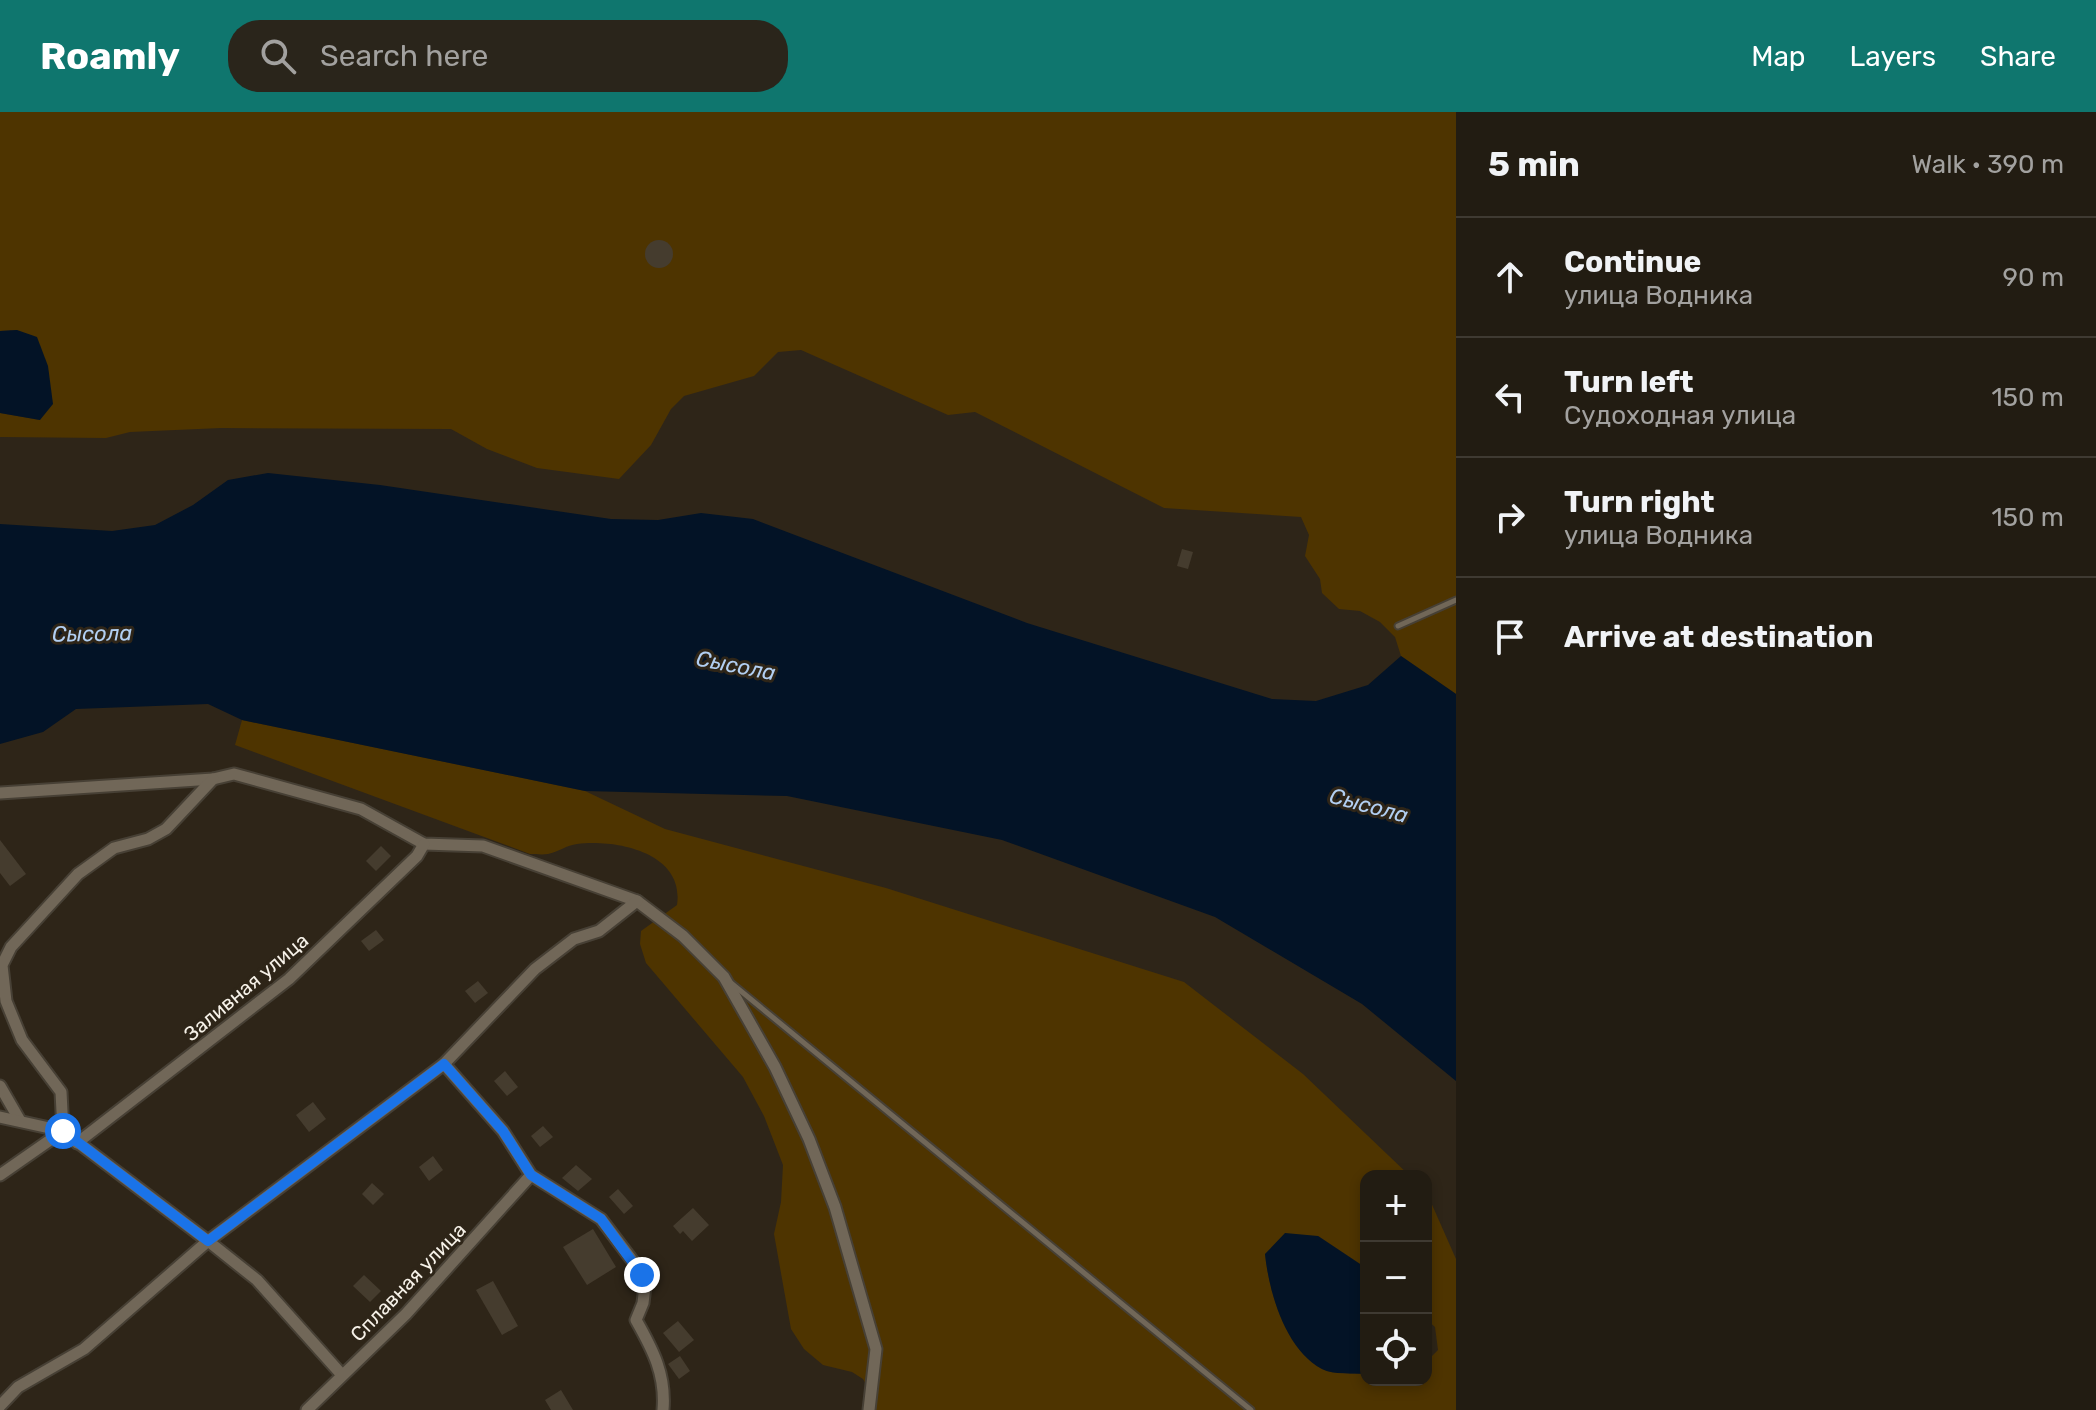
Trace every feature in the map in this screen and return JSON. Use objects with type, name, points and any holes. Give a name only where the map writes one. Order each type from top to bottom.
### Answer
[{"type":"street","points":[[0,793],[213,779],[234,774],[361,809],[424,844],[483,846],[637,901],[683,936],[724,977],[775,1067],[809,1139],[835,1207],[876,1349],[869,1410]]},
{"type":"street","points":[[63,1131],[61,1092],[22,1040],[6,1001],[2,965],[11,947],[78,874],[114,848],[148,839],[166,829],[213,779]]},
{"type":"street","name":"Заливная улица","points":[[77,1143],[289,979],[417,856],[424,844]]},
{"type":"street","points":[[0,1406],[18,1387],[84,1349],[208,1241],[444,1064],[535,969],[574,939],[599,931],[637,901]]},
{"type":"street","points":[[444,1064],[503,1131],[531,1175],[601,1219],[642,1275],[645,1286],[643,1303],[636,1320],[658,1359],[663,1383],[663,1410]]},
{"type":"street","points":[[0,1086],[19,1119]]},
{"type":"street","points":[[0,1117],[63,1131],[257,1280],[342,1375]]},
{"type":"street","points":[[0,1175],[63,1131]]},
{"type":"street","name":"Сплавная улица","points":[[307,1410],[406,1314],[531,1175]]},
{"type":"lane","points":[[1398,626],[1456,600]]},
{"type":"lane","points":[[724,977],[1251,1410]]},
{"type":"shaded area","points":[[0,112],[1456,112],[1456,694],[1401,656],[1395,637],[1380,622],[1360,611],[1339,609],[1322,593],[1320,579],[1305,556],[1309,535],[1301,517],[1164,508],[975,412],[948,415],[801,350],[778,352],[754,376],[684,396],[671,409],[651,445],[619,479],[537,468],[487,449],[451,429],[221,428],[130,432],[106,438],[0,437],[0,413],[40,420],[17,330],[0,331]]},
{"type":"shaded area","points":[[242,720],[585,791],[665,829],[886,888],[1184,982],[1303,1074],[1404,1170],[1360,1170],[1360,1264],[1318,1236],[1265,1254],[1275,1303],[1289,1335],[1309,1360],[1322,1369],[1360,1374],[1360,1386],[1432,1386],[1432,1356],[1438,1350],[1432,1324],[1432,1205],[1456,1259],[1456,1410],[876,1410],[874,1397],[863,1379],[852,1372],[823,1365],[804,1349],[791,1329],[774,1234],[781,1202],[783,1165],[764,1116],[743,1077],[646,963],[640,944],[641,931],[677,905],[677,887],[670,873],[645,853],[611,844],[577,844],[548,854],[530,854],[235,745]]},
{"type":"water","points":[[17,330],[37,337],[48,366],[53,404],[40,420],[0,413],[0,331]]},
{"type":"water","name":"Сысола","points":[[268,473],[380,485],[611,519],[658,520],[701,513],[753,519],[1027,623],[1272,699],[1316,701],[1368,685],[1401,656],[1456,694],[1456,1081],[1362,1004],[1215,917],[1002,840],[787,796],[585,791],[242,720],[208,704],[76,709],[43,732],[0,744],[0,524],[112,531],[155,525],[193,505],[228,480]]},
{"type":"water","points":[[1285,1233],[1318,1236],[1360,1264],[1360,1374],[1322,1369],[1298,1348],[1275,1303],[1265,1254]]},
{"type":"building","points":[[659,240],[669,244],[673,254],[669,264],[659,268],[649,264],[645,254],[649,244]]},
{"type":"building","points":[[1182,549],[1193,552],[1188,569],[1177,566]]},
{"type":"building","points":[[0,840],[26,874],[10,886],[0,873]]},
{"type":"building","points":[[381,846],[391,856],[376,871],[366,861]]},
{"type":"building","points":[[376,930],[384,940],[369,951],[361,941]]},
{"type":"building","points":[[478,981],[488,993],[475,1003],[465,991]]},
{"type":"building","points":[[505,1071],[518,1087],[507,1096],[494,1081]]},
{"type":"building","points":[[313,1102],[326,1119],[309,1132],[296,1115]]},
{"type":"building","points":[[543,1126],[553,1137],[540,1147],[531,1136]]},
{"type":"building","points":[[433,1156],[443,1170],[429,1181],[419,1167]]},
{"type":"building","points":[[576,1165],[592,1179],[578,1191],[562,1178]]},
{"type":"building","points":[[372,1183],[384,1194],[373,1205],[362,1194]]},
{"type":"building","points":[[618,1189],[633,1206],[624,1214],[609,1197]]},
{"type":"building","points":[[693,1208],[709,1225],[692,1241],[673,1226]]},
{"type":"building","points":[[593,1229],[616,1267],[587,1285],[563,1247]]},
{"type":"building","points":[[364,1275],[381,1291],[370,1302],[353,1286]]},
{"type":"building","points":[[493,1281],[518,1326],[502,1335],[476,1290]]},
{"type":"building","points":[[678,1321],[694,1340],[679,1352],[663,1333]]},
{"type":"building","points":[[680,1356],[690,1371],[679,1379],[668,1364]]},
{"type":"building","points":[[561,1390],[573,1410],[551,1410],[545,1400]]},
{"type":"route","points":[[63,1131],[208,1241],[444,1064],[503,1131],[531,1175],[601,1219],[642,1275]]}]
